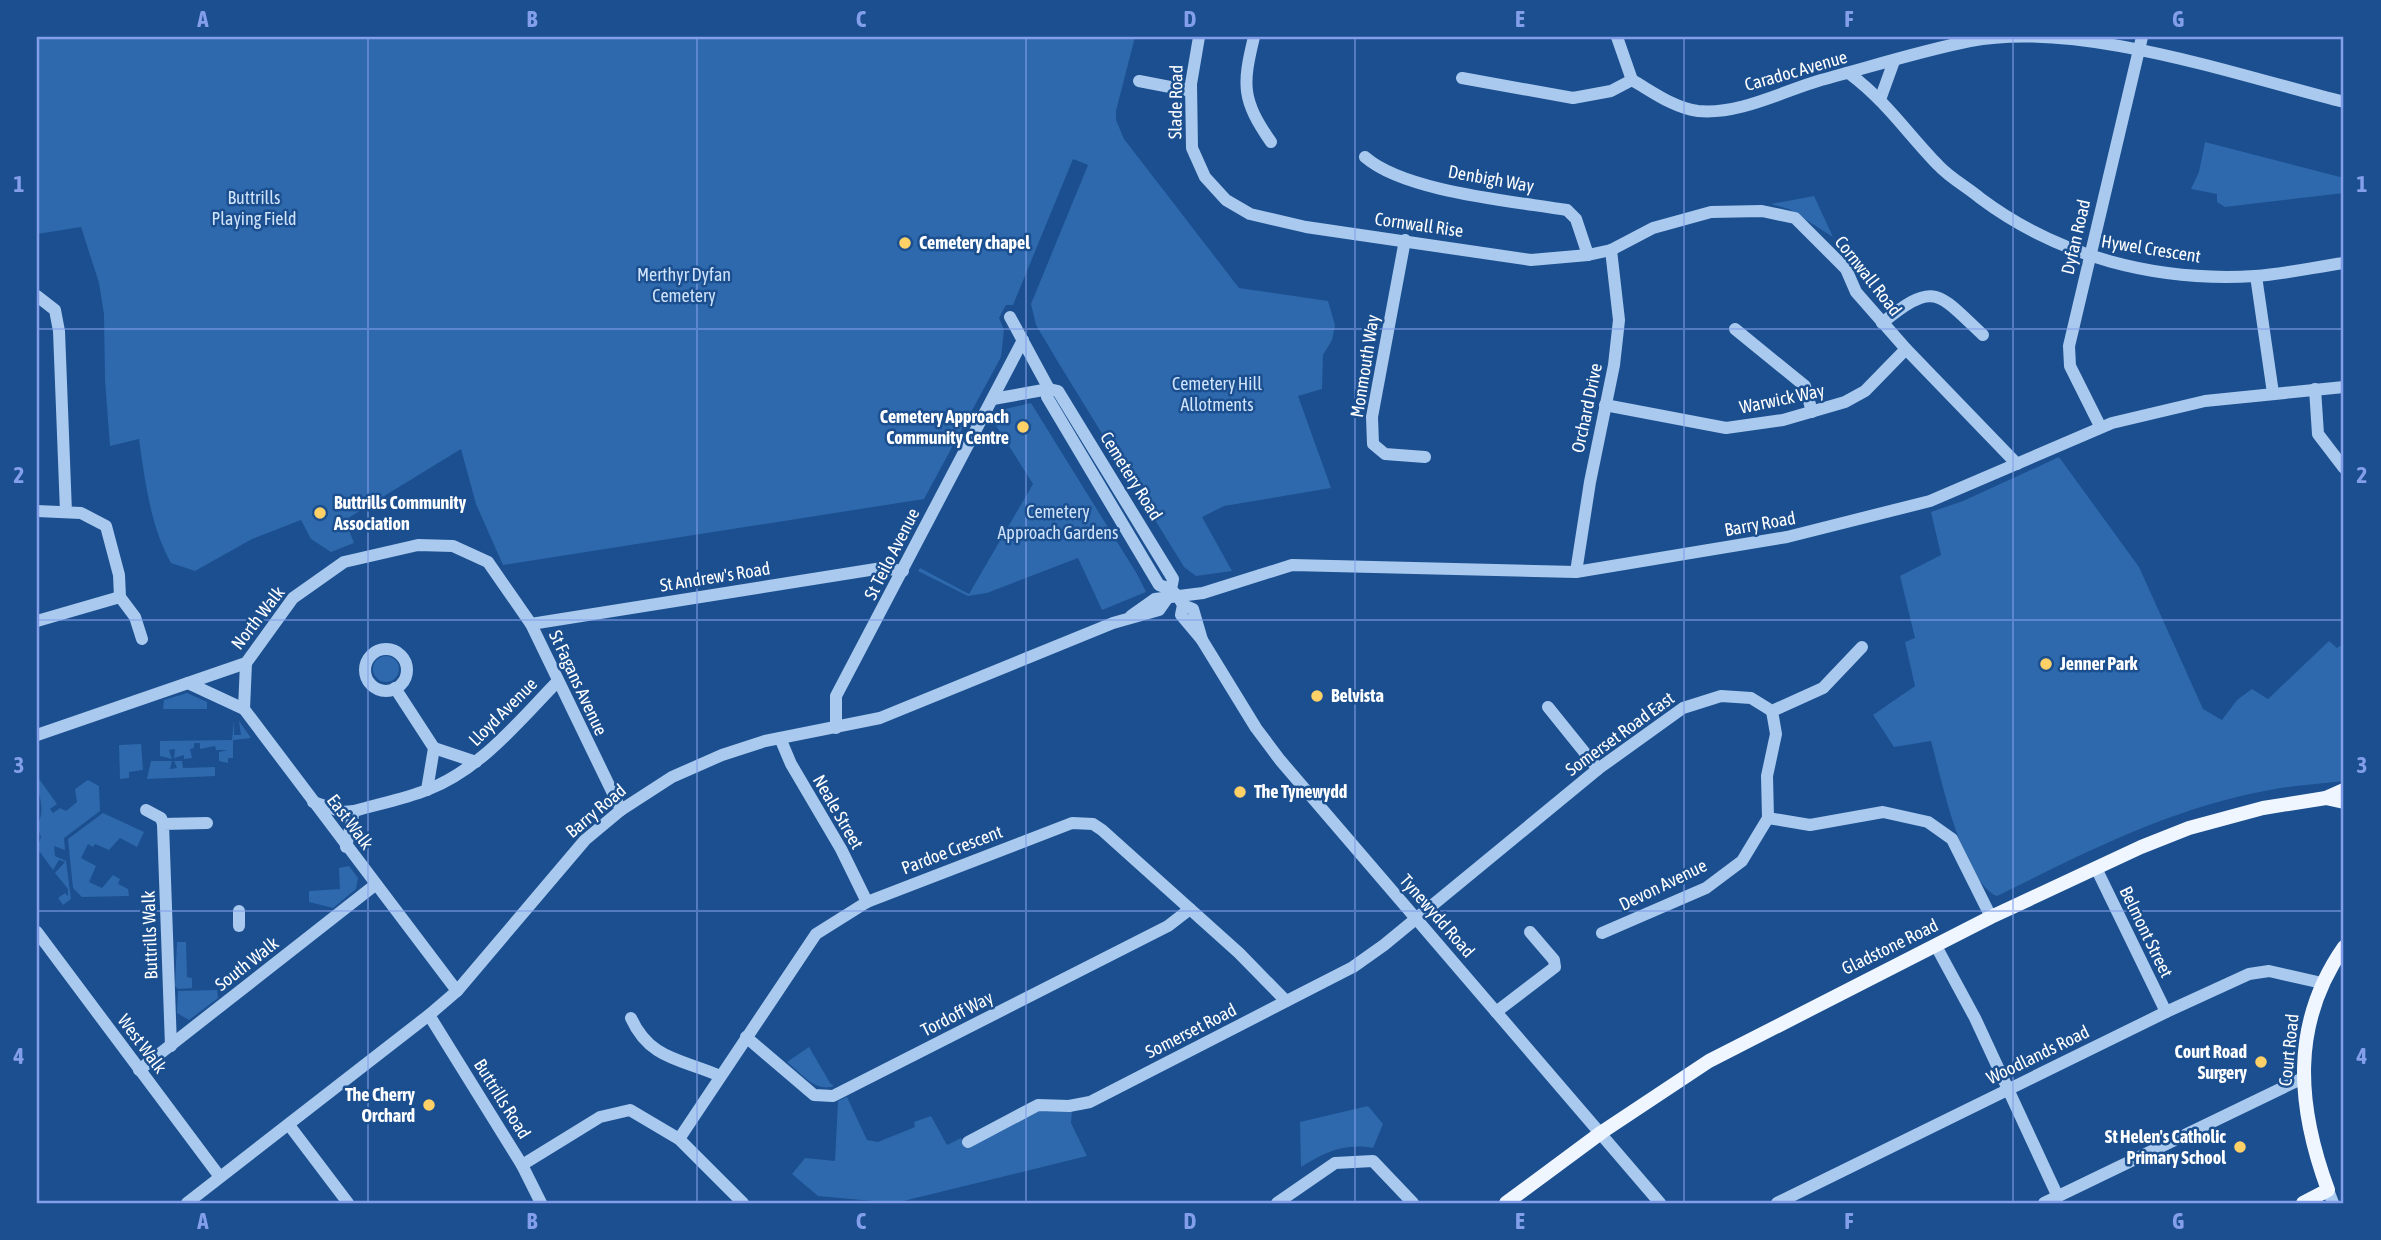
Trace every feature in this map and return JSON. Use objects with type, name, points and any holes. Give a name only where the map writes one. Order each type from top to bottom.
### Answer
[{"type":"main road","name":"Gladstone Road","points":[[1506,1203],[1602,1132],[1709,1061],[1991,917],[2160,839],[2212,821],[2263,808],[2326,798],[2344,790]]},
{"type":"main road","name":"Gladstone Road","points":[[2326,798],[2344,802]]},
{"type":"main road","name":"Court Road","points":[[2331,1197],[2313,1144],[2303,1078],[2312,1011],[2322,984],[2344,947]]},
{"type":"main road","points":[[2303,1203],[2331,1197]]},
{"type":"street","name":"Slade Road","points":[[1199,37],[1191,91],[1192,148],[1205,177],[1226,200]]},
{"type":"street","points":[[1254,37],[1245,88],[1251,113],[1271,142]]},
{"type":"street","points":[[1462,78],[1573,98],[1611,91],[1632,80],[1617,37]]},
{"type":"street","name":"Caradoc Avenue","points":[[1632,80],[1676,106],[1699,111],[1726,109],[1972,41],[2038,37],[2139,51],[2344,102]]},
{"type":"street","name":"Dyfan Road","points":[[2100,426],[2068,357],[2142,37]]},
{"type":"street","points":[[1881,97],[1894,61]]},
{"type":"street","name":"Hywel Crescent","points":[[1850,74],[1881,97],[1939,166],[2013,222],[2089,257],[2173,273],[2256,276],[2344,263]]},
{"type":"street","points":[[1139,81],[1191,91]]},
{"type":"street","name":"Denbigh Way","points":[[1365,158],[1380,170],[1429,186],[1567,210],[1576,219],[1588,255]]},
{"type":"street","name":"Cornwall Rise","points":[[1226,200],[1250,214],[1306,227],[1531,260],[1588,255],[1611,250]]},
{"type":"street","name":"Cornwall Road","points":[[1611,250],[1653,228],[1711,212],[1762,211],[1795,218],[1846,269],[1856,292],[1882,323],[2017,464]]},
{"type":"street","name":"Monmouth Way","points":[[1405,240],[1372,417],[1373,444],[1385,454],[1425,457]]},
{"type":"street","name":"Orchard Drive","points":[[1576,572],[1619,320],[1611,250]]},
{"type":"street","points":[[2256,276],[2273,393]]},
{"type":"street","points":[[1882,323],[1912,299],[1922,295],[1940,298],[1983,335]]},
{"type":"street","points":[[37,296],[55,310],[59,331],[66,512]]},
{"type":"street","name":"Cemetery Road","points":[[1010,317],[1049,389],[1047,397],[1158,585],[1175,598]]},
{"type":"street","points":[[1735,329],[1805,386],[1812,412]]},
{"type":"street","name":"St Teilo Avenue","points":[[836,728],[836,696],[1023,340]]},
{"type":"street","name":"Warwick Way","points":[[1605,405],[1726,428],[1783,420],[1845,402],[1865,391],[1906,349]]},
{"type":"street","name":"Barry Road","points":[[192,1202],[220,1177],[429,1016],[457,991],[569,857],[621,810],[650,789],[698,764],[780,738],[880,718],[1131,616],[1148,601],[1203,593],[1283,566],[1302,564],[1576,572],[1823,530],[1930,501],[2100,426],[2205,401],[2344,387]]},
{"type":"street","points":[[993,399],[1049,389]]},
{"type":"street","points":[[2315,389],[2318,434],[2344,468]]},
{"type":"street","points":[[37,511],[81,513],[106,526],[119,575],[120,597],[135,617],[142,639]]},
{"type":"street","name":"North Walk","points":[[37,735],[246,663],[293,598],[344,562],[418,545],[453,546],[488,562],[497,575]]},
{"type":"street","name":"St Andrew's Road","points":[[531,624],[882,568],[903,571]]},
{"type":"street","name":"St Fagans Avenue","points":[[497,575],[531,624],[621,810]]},
{"type":"street","points":[[37,621],[120,597]]},
{"type":"street","name":"Tynewydd Road","points":[[1175,598],[1181,615],[1202,640],[1265,743],[1602,1132],[1660,1203]]},
{"type":"street","points":[[1862,646],[1824,688],[1772,710],[1776,734],[1767,776],[1768,818],[1810,825],[1883,811],[1928,822],[1952,839],[1991,917]]},
{"type":"street","points":[[188,683],[244,709],[246,663]]},
{"type":"street","name":"Lloyd Avenue","points":[[313,802],[343,812],[354,811],[426,790],[476,762],[558,681]]},
{"type":"street","points":[[395,688],[434,748],[476,762]]},
{"type":"street","name":"Somerset Road East","points":[[1416,918],[1598,769],[1683,708],[1721,696],[1751,698],[1772,710]]},
{"type":"street","points":[[1548,707],[1598,769]]},
{"type":"street","name":"East Walk","points":[[244,709],[375,886],[457,991]]},
{"type":"street","name":"Neale Street","points":[[780,738],[791,764],[841,849],[867,902]]},
{"type":"street","points":[[426,790],[434,748]]},
{"type":"street","points":[[146,810],[161,818],[163,824],[207,823]]},
{"type":"street","points":[[346,847],[354,811]]},
{"type":"street","name":"Devon Avenue","points":[[1602,933],[1706,888],[1742,861],[1768,818]]},
{"type":"street","name":"Pardoe Crescent","points":[[679,1139],[808,944],[830,924],[867,902],[1052,830],[1083,822],[1102,830],[1239,953],[1286,1001]]},
{"type":"street","name":"Buttrills Walk","points":[[163,824],[171,1046]]},
{"type":"street","name":"Belmont Street","points":[[2096,868],[2166,1012]]},
{"type":"street","name":"South Walk","points":[[139,1070],[375,886]]},
{"type":"street","name":"Tordoff Way","points":[[746,1037],[814,1095],[833,1096],[1168,926],[1190,909]]},
{"type":"street","points":[[239,911],[239,926]]},
{"type":"street","name":"Somerset Road","points":[[968,1142],[1038,1105],[1069,1106],[1090,1102],[1353,967],[1416,918]]},
{"type":"street","name":"West Walk","points":[[37,932],[220,1177]]},
{"type":"street","points":[[1496,1012],[1555,967],[1553,960],[1530,932]]},
{"type":"street","points":[[1936,946],[1975,1018],[2057,1197]]},
{"type":"street","name":"Woodlands Road","points":[[1777,1203],[2249,974],[2269,971],[2322,984]]},
{"type":"street","name":"Buttrills Road","points":[[429,1016],[522,1166],[541,1203]]},
{"type":"street","points":[[631,1018],[641,1037],[653,1050],[720,1076]]},
{"type":"street","points":[[2044,1203],[2303,1078]]},
{"type":"street","points":[[522,1166],[600,1117],[630,1110],[679,1139],[743,1203]]},
{"type":"street","points":[[289,1125],[348,1203]]},
{"type":"street","points":[[1278,1203],[1335,1163],[1373,1161],[1413,1203]]},
{"type":"green space","points":[[37,37],[1135,37],[1116,111],[1116,120],[1124,139],[1239,288],[1328,301],[1335,325],[1332,340],[1323,355],[1322,389],[1298,396],[1331,488],[1224,506],[1202,517],[1232,571],[1196,576],[1184,567],[1036,325],[1031,304],[1088,165],[1073,159],[1013,305],[1006,305],[999,318],[1004,330],[1001,357],[924,499],[503,565],[476,504],[461,449],[345,520],[354,543],[331,552],[311,539],[301,520],[252,539],[195,571],[171,563],[153,518],[139,439],[110,446],[104,314],[99,283],[81,227],[37,234]]},
{"type":"green space","points":[[2205,142],[2344,178],[2344,193],[2225,207],[2217,202],[2217,194],[2191,189],[2199,172]]},
{"type":"green space","points":[[1814,196],[1833,237],[1789,209],[1771,204]]},
{"type":"green space","name":"Cemetery Approach Gardens","points":[[1031,403],[1146,592],[1102,610],[1078,558],[987,593],[968,596],[918,571],[920,568],[969,594],[1033,484],[995,424],[1005,409]]},
{"type":"green space","name":"Jenner Park","points":[[2059,457],[2139,567],[2203,709],[2222,720],[2237,700],[2252,689],[2268,699],[2329,641],[2337,648],[2344,643],[2344,781],[2270,790],[2199,808],[2130,833],[1997,896],[1985,887],[1973,871],[1963,850],[1931,741],[1894,747],[1873,715],[1915,686],[1905,642],[1915,638],[1900,576],[1941,555],[1931,512],[1963,501]]},
{"type":"green space","points":[[386,656],[395,660],[399,669],[395,678],[386,682],[377,678],[373,669],[377,660]]},
{"type":"green space","points":[[187,693],[207,702],[207,709],[163,709],[164,700]]},
{"type":"green space","points":[[234,720],[234,735],[241,735],[239,721],[251,738],[233,740],[233,758],[228,758],[228,763],[219,761],[219,752],[228,750],[216,750],[215,746],[200,749],[200,743],[194,743],[194,748],[190,749],[192,758],[184,759],[184,755],[174,758],[175,749],[169,750],[172,759],[160,756],[160,741],[232,740]]},
{"type":"green space","points":[[141,744],[143,770],[129,772],[129,778],[120,779],[119,745]]},
{"type":"green space","points":[[151,761],[172,761],[170,769],[177,768],[174,761],[182,761],[183,768],[215,767],[215,776],[147,779]]},
{"type":"green space","points":[[37,776],[57,804],[50,809],[53,813],[60,808],[66,811],[77,802],[75,789],[88,780],[99,786],[100,811],[64,838],[65,850],[54,846],[55,856],[66,861],[71,899],[63,905],[58,898],[65,893],[68,896],[68,889],[55,873],[65,862],[59,860],[53,870],[37,848],[41,837],[37,826],[41,807]]},
{"type":"green space","points":[[103,813],[144,832],[137,847],[120,838],[109,850],[88,844],[81,858],[96,866],[89,882],[102,888],[113,875],[120,879],[118,884],[128,889],[129,896],[82,897],[73,888],[68,839]]},
{"type":"green space","points":[[349,866],[358,878],[356,889],[333,908],[309,902],[309,891],[340,889],[339,868]]},
{"type":"green space","points":[[177,942],[186,942],[187,977],[192,978],[192,988],[178,989],[175,986]]},
{"type":"green space","points":[[217,990],[218,998],[189,1020],[177,1013],[178,991]]},
{"type":"green space","points":[[809,1047],[834,1086],[821,1087],[815,1084],[787,1062]]},
{"type":"green space","points":[[847,1097],[867,1140],[878,1142],[915,1127],[914,1122],[931,1116],[947,1145],[961,1138],[965,1147],[1034,1111],[1072,1110],[1071,1123],[1087,1156],[895,1203],[818,1196],[792,1174],[805,1158],[835,1161],[838,1101]]},
{"type":"green space","points":[[1368,1106],[1383,1124],[1373,1148],[1335,1150],[1301,1167],[1300,1122]]},
{"type":"place","name":"Cemetery chapel","points":[[905,243]]},
{"type":"place","name":"Cemetery Approach Community Centre","points":[[1023,427]]},
{"type":"place","name":"Buttrills Community Association","points":[[320,513]]},
{"type":"place","name":"Jenner Park","points":[[2046,664]]},
{"type":"place","name":"Belvista","points":[[1317,696]]},
{"type":"place","name":"The Tynewydd","points":[[1240,792]]},
{"type":"place","name":"Court Road Surgery","points":[[2261,1062]]},
{"type":"place","name":"The Cherry Orchard","points":[[429,1105]]},
{"type":"place","name":"St Helen's Catholic Primary School","points":[[2240,1147]]},
{"type":"park label","name":"Buttrills Playing Field","points":[[254,208]]},
{"type":"park label","name":"Merthyr Dyfan Cemetery","points":[[684,285]]},
{"type":"park label","name":"Cemetery Hill Allotments","points":[[1217,394]]}]
